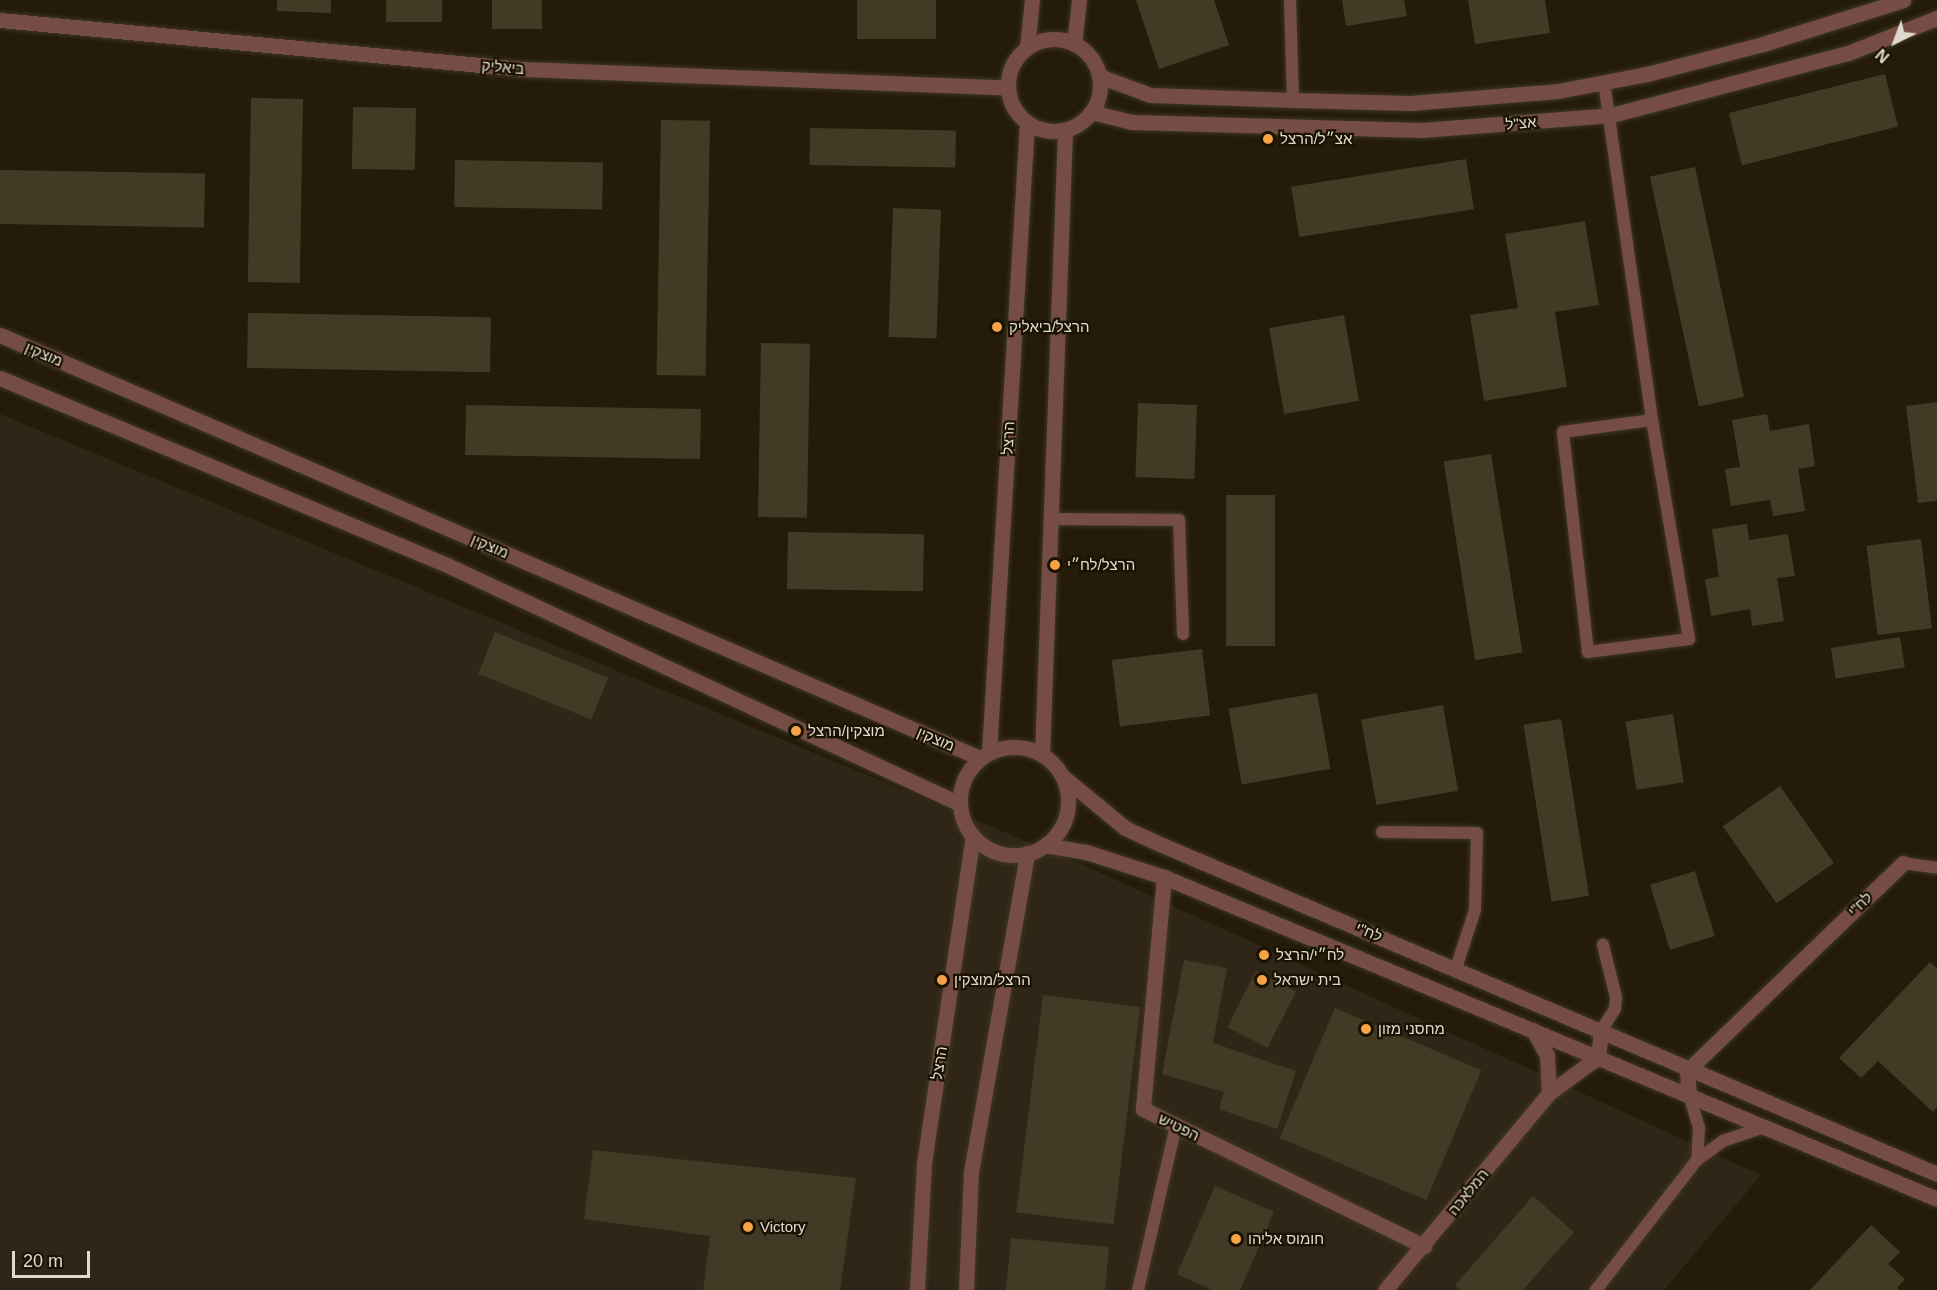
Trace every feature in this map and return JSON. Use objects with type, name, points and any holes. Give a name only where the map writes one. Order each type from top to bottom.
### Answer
[{"type":"street","points":[[1027,48],[1032,0]]},
{"type":"street","points":[[1074,44],[1079,0]]},
{"type":"street","name":"אצ\"ל","points":[[1099,76],[1150,95],[1293,100],[1410,103],[1558,91],[1763,44],[1872,5],[1903,0]]},
{"type":"street","name":"אצ\"ל","points":[[1091,112],[1132,122],[1422,130],[1611,115],[1848,53],[1937,18]]},
{"type":"street","name":"ביאליק","points":[[0,20],[523,69],[1007,88]]},
{"type":"street","points":[[1050,39],[1074,44],[1090,57],[1099,76],[1097,101],[1091,112],[1065,130],[1046,130],[1028,123],[1010,101],[1007,88],[1012,65],[1027,48],[1050,39]]},
{"type":"street","name":"הרצל","points":[[985,755],[1028,123]]},
{"type":"street","points":[[1042,754],[1065,130]]},
{"type":"street","name":"מוצקין","points":[[0,334],[985,755]]},
{"type":"street","points":[[0,378],[447,565],[960,804]]},
{"type":"street","points":[[1007,747],[1042,754],[1062,776],[1068,808],[1063,824],[1045,845],[1027,853],[1002,853],[973,836],[964,822],[960,804],[961,787],[985,755],[1007,747]]},
{"type":"street","name":"לח\"י","points":[[1062,776],[1125,828],[1456,968],[1687,1071],[1937,1174]]},
{"type":"street","name":"הרצל","points":[[917,1290],[924,1162],[973,836]]},
{"type":"street","name":"לח\"י","points":[[1045,845],[1086,852],[1164,877],[1937,1199]]},
{"type":"street","points":[[966,1290],[971,1172],[1027,853]]},
{"type":"street","name":"לח\"י","points":[[1687,1071],[1903,862]]},
{"type":"street","name":"הפטיש","points":[[1164,877],[1143,1109],[1424,1246]]},
{"type":"street","points":[[1533,1030],[1547,1055],[1549,1093]]},
{"type":"street","points":[[1598,1058],[1601,1031]]},
{"type":"street","name":"המלאכה","points":[[1385,1290],[1424,1246],[1549,1093],[1598,1058]]},
{"type":"street","points":[[1687,1071],[1689,1095]]},
{"type":"lane","points":[[1290,0],[1293,100]]},
{"type":"lane","points":[[1604,82],[1611,115],[1652,420],[1689,639],[1588,652],[1563,432],[1652,420]]},
{"type":"lane","points":[[1050,519],[1179,520],[1183,634]]},
{"type":"lane","points":[[1382,832],[1478,833],[1475,910],[1456,968]]},
{"type":"lane","points":[[1903,862],[1937,868]]},
{"type":"lane","points":[[1601,1031],[1615,1009],[1616,997],[1603,945]]},
{"type":"lane","points":[[1689,1095],[1699,1127],[1697,1160]]},
{"type":"lane","points":[[1138,1290],[1176,1125]]},
{"type":"lane","points":[[1596,1290],[1697,1160],[1723,1141],[1764,1126]]},
{"type":"shaded area","points":[[0,414],[1081,864],[1761,1175],[1664,1290],[0,1290]]},
{"type":"building","points":[[277,0],[331,0],[331,13],[277,11]]},
{"type":"building","points":[[386,0],[442,0],[442,22],[386,22]]},
{"type":"building","points":[[492,0],[542,0],[542,29],[492,29]]},
{"type":"building","points":[[857,0],[936,0],[936,39],[857,39]]},
{"type":"building","points":[[1136,0],[1214,0],[1229,45],[1159,69]]},
{"type":"building","points":[[1342,0],[1404,0],[1407,16],[1346,26]]},
{"type":"building","points":[[1468,0],[1545,0],[1550,33],[1475,44]]},
{"type":"building","points":[[1885,74],[1898,126],[1742,165],[1729,113]]},
{"type":"building","points":[[251,98],[303,99],[300,283],[248,282]]},
{"type":"building","points":[[353,107],[416,108],[415,170],[352,169]]},
{"type":"building","points":[[661,120],[710,121],[706,376],[657,375]]},
{"type":"building","points":[[810,128],[956,131],[955,168],[809,165]]},
{"type":"building","points":[[1466,159],[1474,209],[1299,237],[1291,187]]},
{"type":"building","points":[[455,160],[603,163],[602,210],[454,207]]},
{"type":"building","points":[[1695,167],[1744,397],[1699,406],[1650,177]]},
{"type":"building","points":[[0,170],[205,174],[204,228],[0,224]]},
{"type":"building","points":[[893,208],[941,210],[936,339],[888,337]]},
{"type":"building","points":[[1585,221],[1599,305],[1555,312],[1567,387],[1484,401],[1470,315],[1518,308],[1505,234]]},
{"type":"building","points":[[248,313],[491,317],[490,372],[247,368]]},
{"type":"building","points":[[1344,315],[1359,401],[1284,414],[1269,328]]},
{"type":"building","points":[[761,343],[810,344],[807,518],[758,517]]},
{"type":"building","points":[[1937,402],[1937,501],[1918,503],[1906,406]]},
{"type":"building","points":[[1138,403],[1197,405],[1194,479],[1135,477]]},
{"type":"building","points":[[466,405],[701,409],[700,459],[465,455]]},
{"type":"building","points":[[1767,414],[1770,431],[1809,424],[1815,466],[1798,469],[1805,511],[1773,516],[1770,500],[1731,506],[1725,469],[1740,467],[1732,420]]},
{"type":"building","points":[[1491,454],[1522,653],[1475,660],[1444,462]]},
{"type":"building","points":[[1226,495],[1275,495],[1275,646],[1226,646]]},
{"type":"building","points":[[1747,524],[1749,540],[1788,534],[1795,576],[1777,578],[1784,621],[1752,626],[1750,609],[1711,616],[1705,579],[1719,577],[1712,529]]},
{"type":"building","points":[[788,532],[924,534],[923,591],[787,589]]},
{"type":"building","points":[[1921,539],[1932,628],[1877,635],[1866,546]]},
{"type":"building","points":[[495,632],[608,678],[591,719],[478,674]]},
{"type":"building","points":[[1900,637],[1905,668],[1836,679],[1831,648]]},
{"type":"building","points":[[1202,649],[1210,716],[1120,727],[1112,660]]},
{"type":"building","points":[[1317,693],[1330,769],[1242,784],[1228,709]]},
{"type":"building","points":[[1443,705],[1458,791],[1376,805],[1361,719]]},
{"type":"building","points":[[1673,714],[1684,782],[1636,790],[1626,722]]},
{"type":"building","points":[[1561,719],[1589,896],[1551,902],[1523,725]]},
{"type":"building","points":[[1780,786],[1834,863],[1777,903],[1723,826]]},
{"type":"building","points":[[1695,871],[1715,936],[1670,950],[1650,885]]},
{"type":"building","points":[[1184,960],[1227,968],[1213,1043],[1296,1071],[1277,1129],[1219,1109],[1224,1092],[1162,1074]]},
{"type":"building","points":[[1930,962],[1937,968],[1937,1107],[1933,1112],[1878,1061],[1861,1078],[1839,1058]]},
{"type":"building","points":[[1256,971],[1296,991],[1267,1048],[1227,1027]]},
{"type":"building","points":[[1043,995],[1140,1007],[1114,1224],[1016,1212]]},
{"type":"building","points":[[1335,1008],[1481,1070],[1426,1200],[1280,1138]]},
{"type":"building","name":"Victory","points":[[593,1150],[856,1178],[840,1290],[703,1290],[710,1236],[584,1219]]},
{"type":"building","points":[[1215,1186],[1274,1212],[1240,1290],[1212,1290],[1177,1274]]},
{"type":"building","points":[[1533,1196],[1574,1232],[1523,1290],[1460,1290],[1455,1285]]},
{"type":"building","points":[[1871,1225],[1900,1252],[1888,1264],[1905,1279],[1897,1288],[1899,1290],[1810,1290]]},
{"type":"building","points":[[1011,1238],[1109,1247],[1105,1290],[1006,1290]]},
{"type":"place","name":"אצ״ל/הרצל","points":[[1268,139]]},
{"type":"place","name":"הרצל/ביאליק","points":[[997,327]]},
{"type":"place","name":"הרצל/לח״י","points":[[1055,565]]},
{"type":"place","name":"מוצקין/הרצל","points":[[796,731]]},
{"type":"place","name":"לח״י/הרצל","points":[[1264,955]]},
{"type":"place","name":"הרצל/מוצקין","points":[[942,980]]},
{"type":"place","name":"בית ישראל","points":[[1262,980]]},
{"type":"place","name":"מחסני מזון","points":[[1366,1029]]},
{"type":"place","name":"Victory","points":[[748,1227]]},
{"type":"place","name":"חומוס אליהו","points":[[1236,1239]]}]
